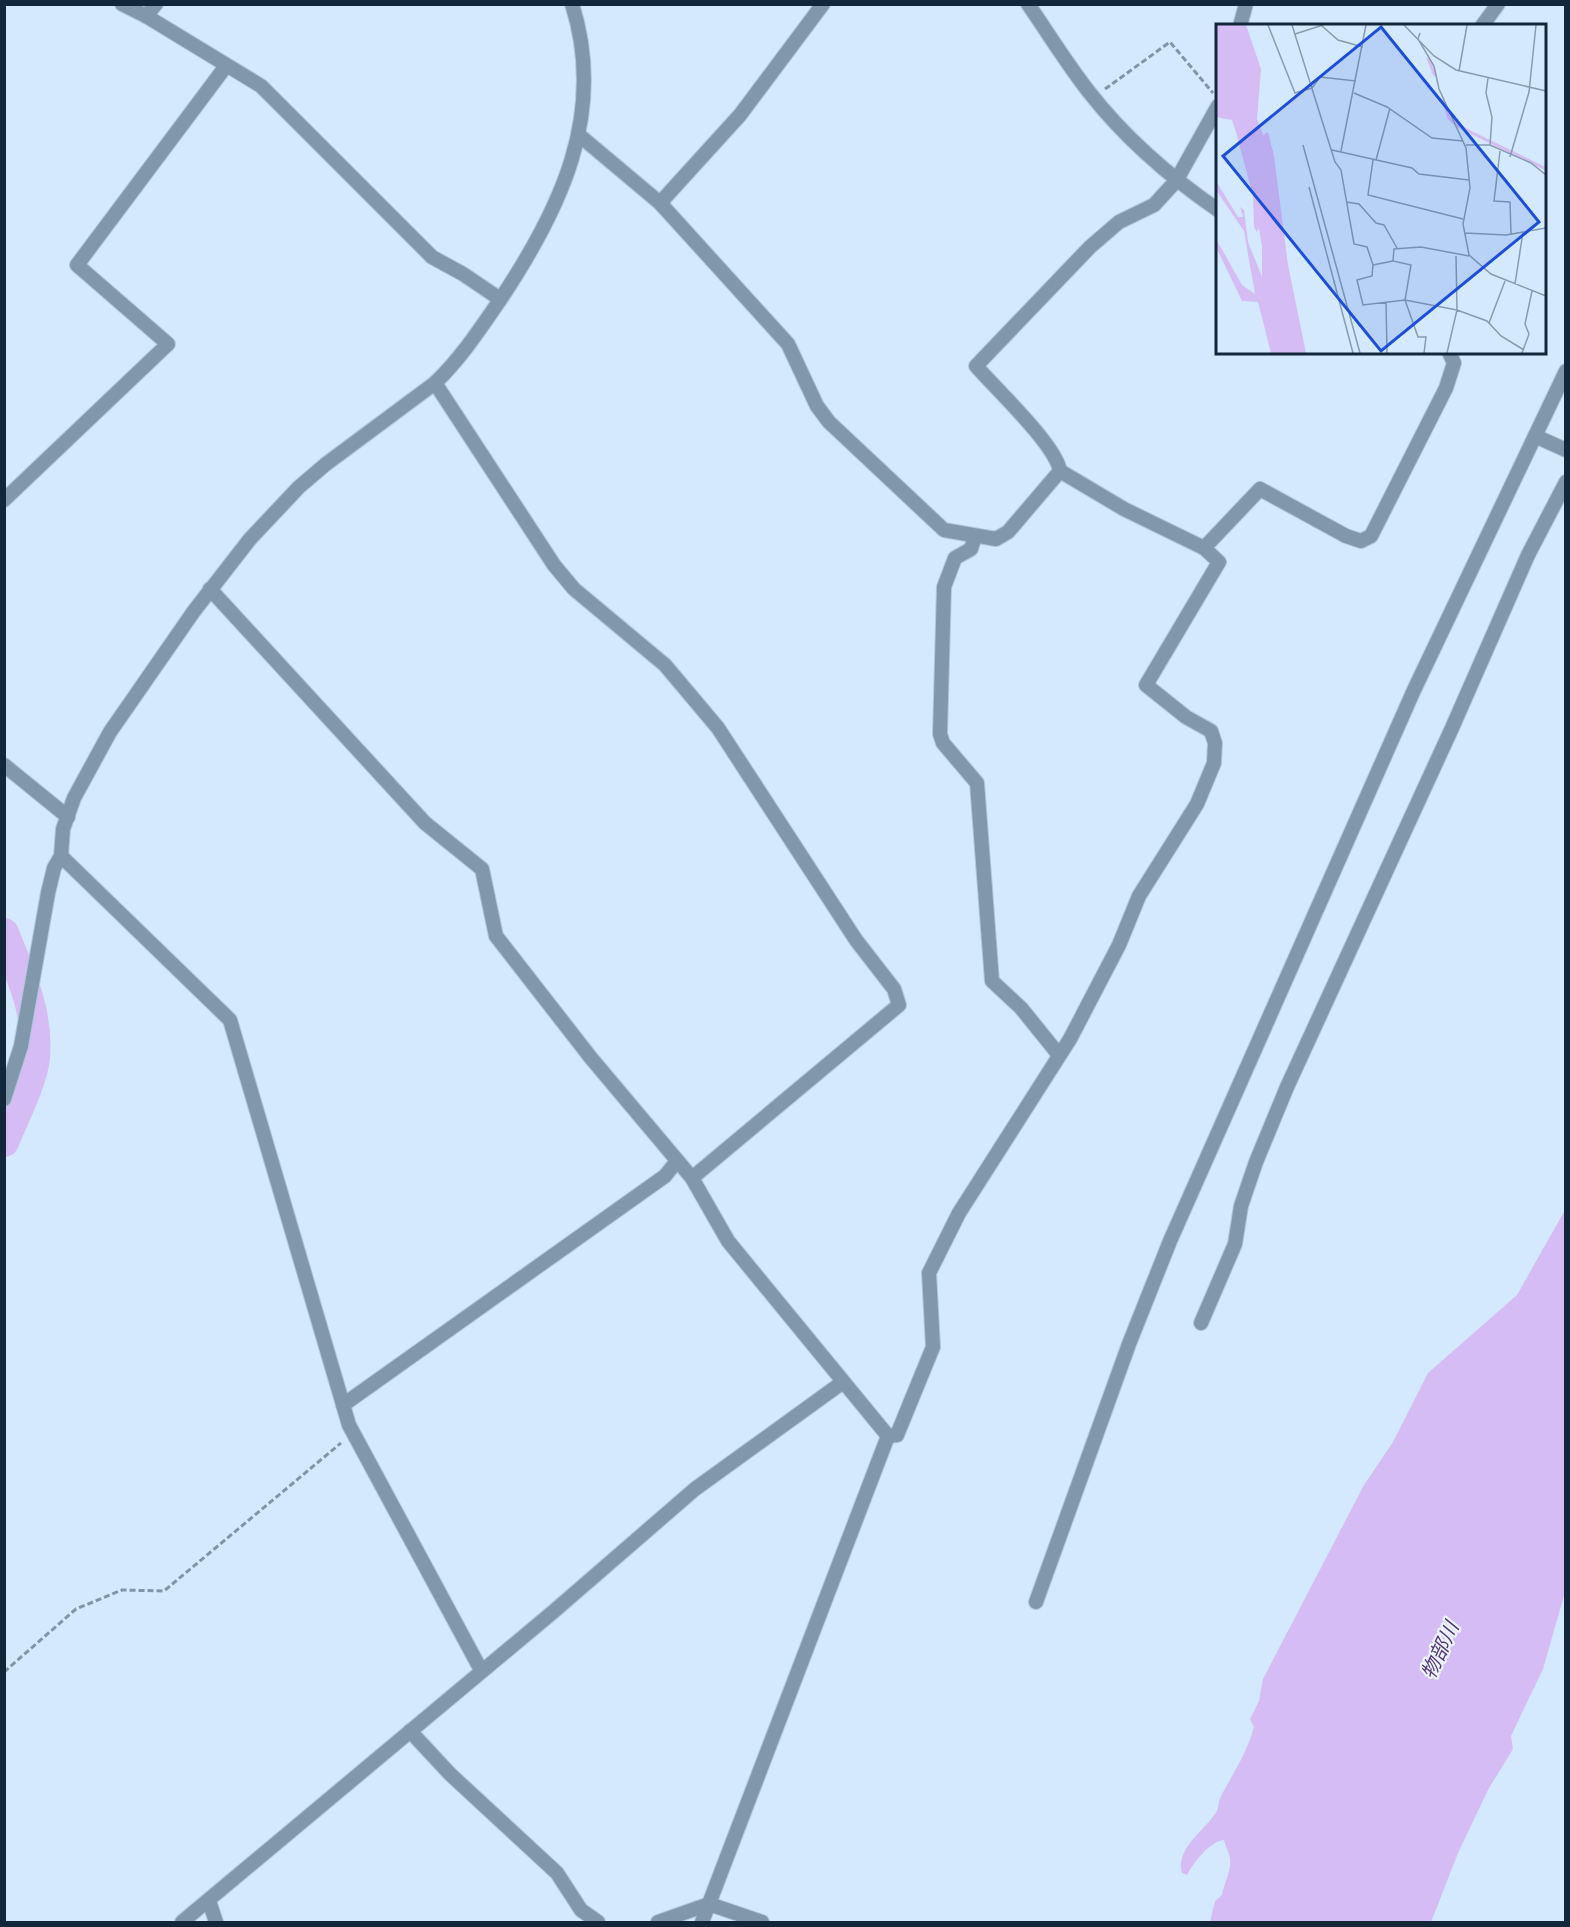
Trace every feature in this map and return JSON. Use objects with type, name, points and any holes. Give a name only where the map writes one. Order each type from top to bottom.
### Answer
[{"type":"street","points":[[122,4],[146,16],[261,86],[432,257],[464,274],[500,299]]},
{"type":"street","points":[[146,16],[156,4]]},
{"type":"street","points":[[4,1099],[21,1046],[54,868],[61,856],[68,817],[74,798],[110,732],[210,589],[250,539],[300,487],[335,457],[435,383],[462,355],[539,236],[571,167],[579,135],[584,55],[572,4]]},
{"type":"street","points":[[660,203],[740,115],[823,4]]},
{"type":"street","points":[[1028,4],[1093,96],[1176,182],[1216,209]]},
{"type":"street","points":[[1241,24],[1246,4]]},
{"type":"street","points":[[1483,24],[1498,4]]},
{"type":"street","points":[[4,500],[168,344],[77,265],[226,66]]},
{"type":"street","points":[[579,135],[660,203],[788,344],[817,406],[829,422],[945,530],[996,539],[1008,532],[1060,471],[1059,462],[1039,436],[976,366],[1090,247],[1119,222],[1154,205],[1176,182],[1216,110]]},
{"type":"street","points":[[1204,548],[1260,489],[1346,536],[1361,541],[1371,536],[1446,388],[1454,363],[1450,354]]},
{"type":"street","points":[[1036,1602],[1129,1344],[1170,1241],[1414,690],[1566,371]]},
{"type":"street","points":[[435,383],[567,581],[665,665],[718,728],[856,940],[894,989],[899,1005],[692,1178]]},
{"type":"street","points":[[1535,436],[1566,450]]},
{"type":"street","points":[[888,1436],[897,1435],[933,1347],[929,1273],[959,1213],[1059,1055],[1119,945],[1139,896],[1197,804],[1214,763],[1215,743],[1211,731],[1186,717],[1146,685],[1219,562],[1204,548],[1124,509],[1060,471]]},
{"type":"street","points":[[1201,1323],[1235,1244],[1241,1206],[1256,1162],[1287,1087],[1528,555],[1566,482]]},
{"type":"street","points":[[975,536],[971,549],[955,558],[944,587],[939,734],[977,783],[992,981],[1021,1008],[1059,1055]]},
{"type":"street","points":[[210,589],[425,823],[482,869],[496,936],[692,1178],[728,1241],[888,1436]]},
{"type":"street","points":[[4,765],[68,817]]},
{"type":"street","points":[[61,856],[230,1020],[343,1405],[354,1432],[481,1670]]},
{"type":"street","points":[[343,1405],[665,1176],[677,1161]]},
{"type":"street","points":[[182,1923],[695,1489],[843,1382]]},
{"type":"street","points":[[702,1923],[888,1436]]},
{"type":"street","points":[[410,1731],[450,1774],[557,1873],[581,1910],[597,1923]]},
{"type":"street","points":[[209,1901],[216,1923]]},
{"type":"street","points":[[658,1923],[710,1904],[762,1923]]},
{"type":"path","points":[[1093,96],[1170,42],[1216,97]]},
{"type":"path","points":[[4,1672],[75,1609],[122,1590],[164,1591],[354,1432]]},
{"type":"water","name":"物部川","points":[[1565,1210],[1565,1592],[1543,1669],[1511,1736],[1513,1749],[1489,1788],[1458,1853],[1431,1922],[1210,1922],[1215,1901],[1222,1895],[1230,1867],[1230,1858],[1224,1840],[1213,1844],[1198,1859],[1187,1875],[1182,1873],[1182,1859],[1190,1843],[1217,1811],[1220,1798],[1239,1764],[1254,1727],[1250,1719],[1259,1701],[1263,1679],[1364,1485],[1393,1442],[1428,1373],[1517,1295]]},
{"type":"waterway","points":[[4,933],[27,994],[35,1041],[35,1058],[31,1077],[4,1142]]}]
